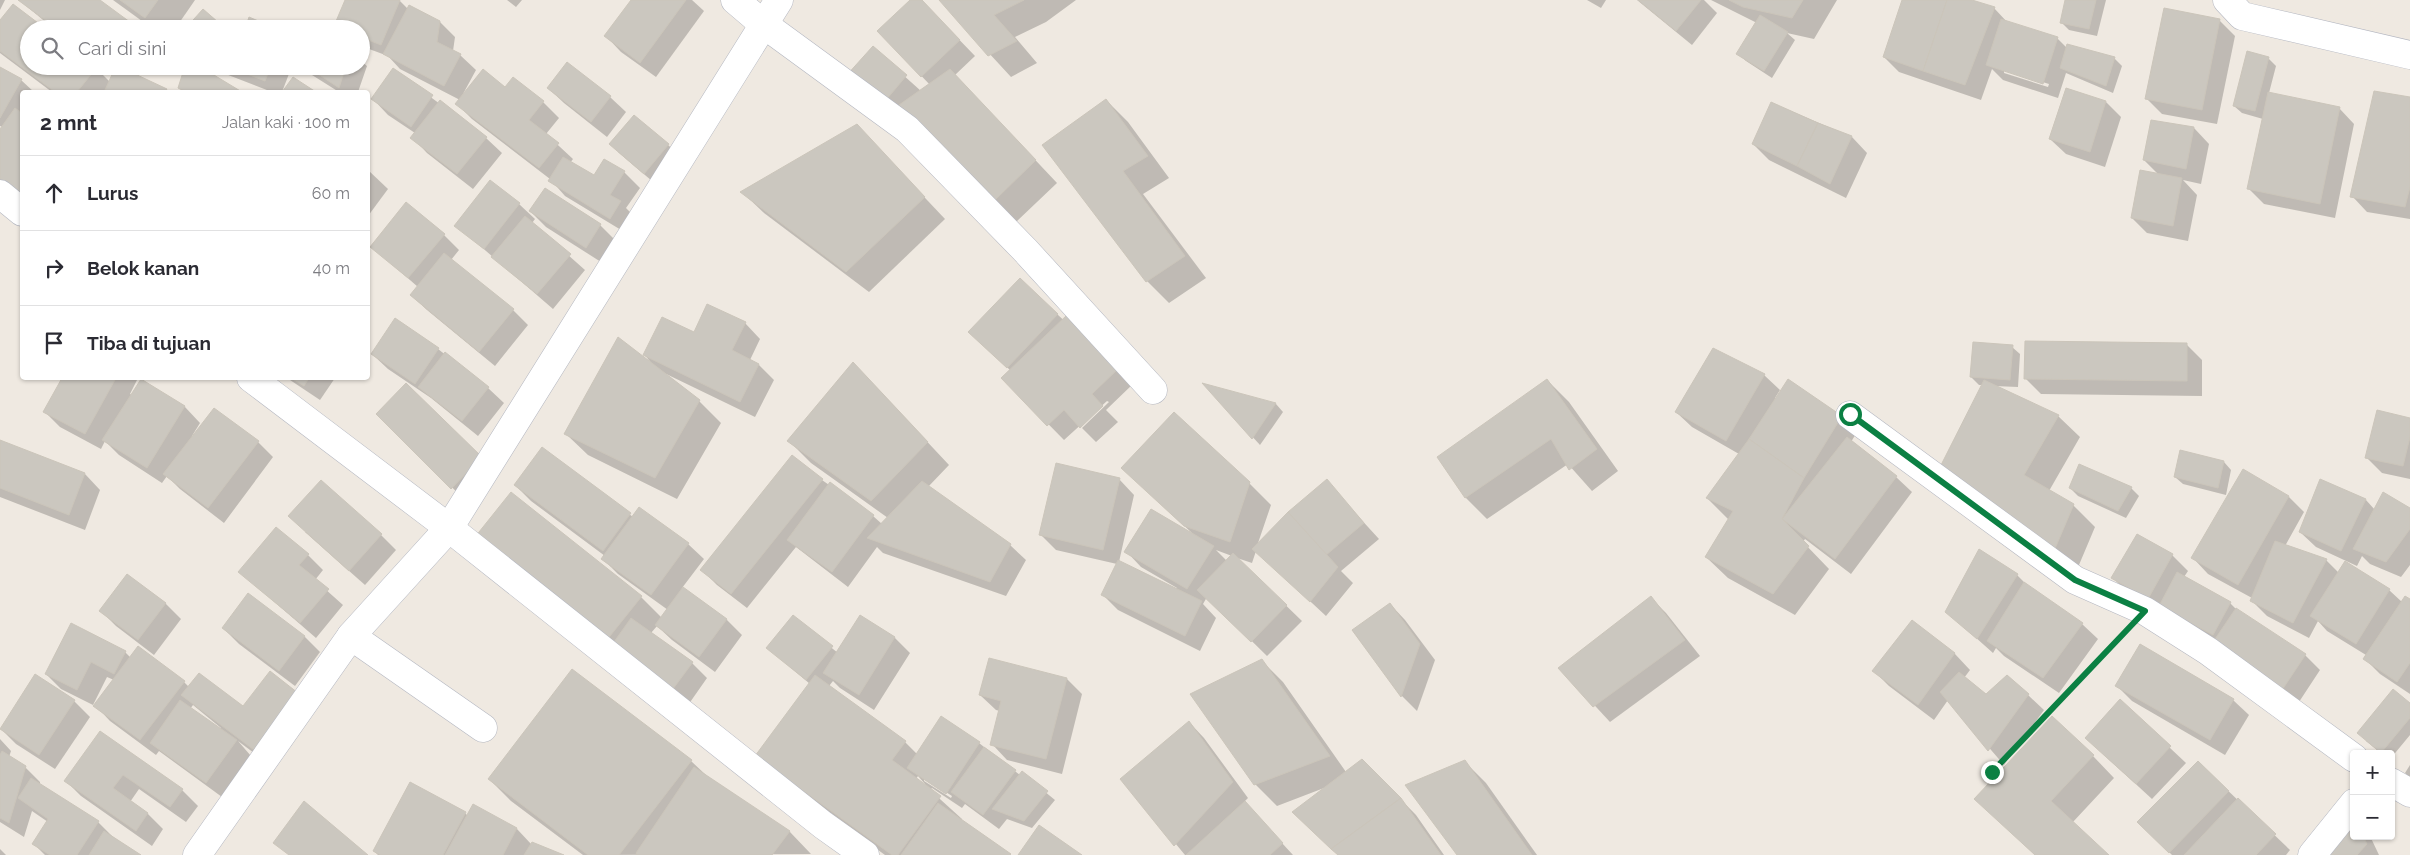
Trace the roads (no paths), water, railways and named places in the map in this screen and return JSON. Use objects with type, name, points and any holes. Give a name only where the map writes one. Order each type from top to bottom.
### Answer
[{"type":"street","points":[[735,0],[762,23],[907,129],[1025,250],[1153,390]]},
{"type":"street","points":[[198,855],[351,636],[448,528],[762,23],[779,0]]},
{"type":"street","points":[[2227,0],[2242,16],[2410,55]]},
{"type":"street","points":[[0,194],[20,210]]},
{"type":"street","points":[[254,380],[448,528],[823,826],[866,855]]},
{"type":"street","points":[[1850,414],[2075,580],[2145,611],[2208,651],[2350,755]]},
{"type":"street","points":[[351,636],[483,728]]},
{"type":"street","points":[[2395,784],[2410,792]]},
{"type":"street","points":[[2312,855],[2350,808]]}]
